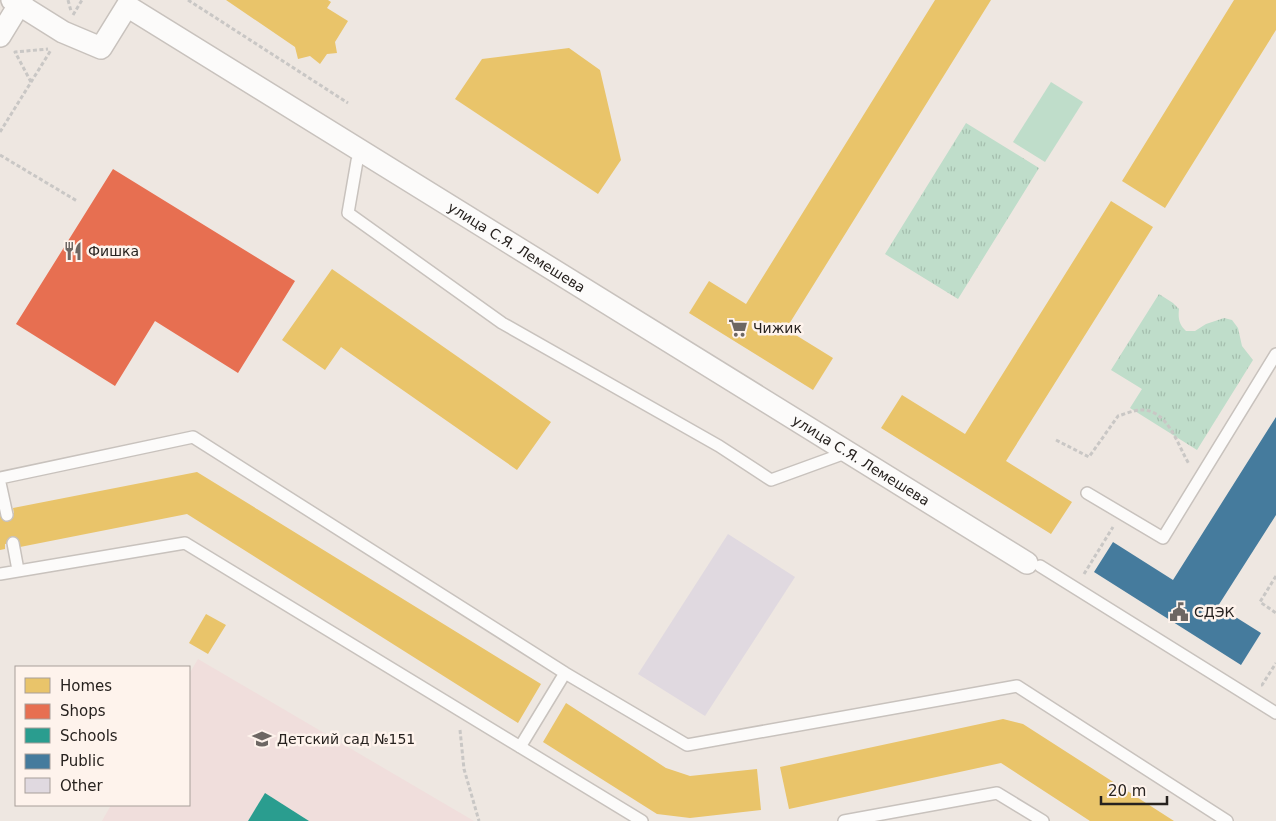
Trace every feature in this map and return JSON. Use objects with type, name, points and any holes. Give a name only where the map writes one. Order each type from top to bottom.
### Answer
[{"type":"street","points":[[0,36],[18,1]]},
{"type":"street","name":"улица С.Я. Лемешева","points":[[18,1],[63,32],[101,48],[127,6],[1034,565]]},
{"type":"lane","points":[[362,152],[357,161],[348,213],[502,323],[719,446],[771,480],[848,452]]},
{"type":"lane","points":[[1087,493],[1163,538],[1276,354]]},
{"type":"lane","points":[[0,478],[193,437],[565,674],[686,745],[1017,686],[1227,821]]},
{"type":"lane","points":[[0,483],[7,514]]},
{"type":"lane","points":[[0,574],[185,542],[520,747],[625,817],[642,821]]},
{"type":"lane","points":[[13,543],[18,570]]},
{"type":"lane","points":[[1034,565],[1276,713]]},
{"type":"lane","points":[[520,747],[565,674]]},
{"type":"lane","points":[[844,821],[998,793],[1043,821]]},
{"type":"path","points":[[68,0],[73,16]]},
{"type":"path","points":[[188,0],[348,103]]},
{"type":"path","points":[[0,132],[53,48],[15,52],[31,82]]},
{"type":"path","points":[[0,155],[77,201]]},
{"type":"path","points":[[1056,440],[1089,457],[1118,416],[1142,410],[1157,414],[1169,427],[1182,454],[1198,480]]},
{"type":"path","points":[[1092,579],[1084,574],[1121,513]]},
{"type":"path","points":[[1276,576],[1260,602],[1276,613]]},
{"type":"path","points":[[1254,680],[1262,685],[1276,663]]},
{"type":"path","points":[[458,709],[464,769],[479,821]]},
{"type":"shaded area","name":"Детский сад №151","points":[[198,659],[474,821],[102,821],[110,806],[190,806],[190,672]]},
{"type":"green space","points":[[1051,82],[1083,102],[1045,162],[1013,142]]},
{"type":"green space","points":[[966,123],[1039,168],[958,299],[885,254]]},
{"type":"green space","points":[[1159,294],[1179,309],[1180,321],[1186,331],[1195,331],[1206,324],[1224,318],[1232,320],[1238,328],[1242,346],[1253,360],[1197,450],[1130,408],[1142,389],[1111,370]]},
{"type":"building: Homes","points":[[226,0],[328,0],[331,2],[327,8],[348,21],[335,42],[337,53],[327,54],[320,64],[310,56],[298,59],[295,47]]},
{"type":"building: Homes","points":[[935,0],[991,0],[786,329],[833,358],[813,390],[689,313],[709,281],[746,304]]},
{"type":"building: Homes","points":[[1234,0],[1276,0],[1276,30],[1165,208],[1122,181]]},
{"type":"building: Homes","points":[[569,48],[600,70],[621,160],[598,194],[455,99],[482,59]]},
{"type":"building: Homes","points":[[1111,201],[1153,227],[1006,461],[1072,502],[1051,534],[881,428],[902,395],[965,434]]},
{"type":"building: Homes","points":[[332,269],[551,422],[517,470],[341,347],[325,370],[282,340]]},
{"type":"building: Homes","points":[[197,472],[541,684],[518,723],[187,514],[20,547],[20,542],[5,544],[5,549],[0,550],[0,516],[14,513],[13,508]]},
{"type":"building: Homes","points":[[206,614],[226,625],[208,654],[189,643]]},
{"type":"building: Homes","points":[[566,703],[666,768],[690,776],[757,769],[761,810],[690,818],[657,814],[543,742]]},
{"type":"building: Homes","points":[[1003,719],[1023,724],[1174,821],[1090,821],[1001,763],[789,809],[780,767]]},
{"type":"building: Shops","points":[[113,169],[295,281],[238,373],[155,321],[115,386],[16,324]]},
{"type":"building: Schools","points":[[265,793],[309,821],[248,821]]},
{"type":"building: Public","points":[[1276,417],[1276,515],[1218,606],[1261,633],[1241,665],[1094,572],[1113,542],[1173,580]]},
{"type":"building: Other","points":[[728,534],[795,577],[705,716],[638,674]]},
{"type":"place","name":"Фишка","points":[[73,251]]},
{"type":"place","name":"Чижик","points":[[738,328]]},
{"type":"place","name":"СДЭК","points":[[1179,612]]},
{"type":"place","name":"Детский сад №151","points":[[262,739]]}]
